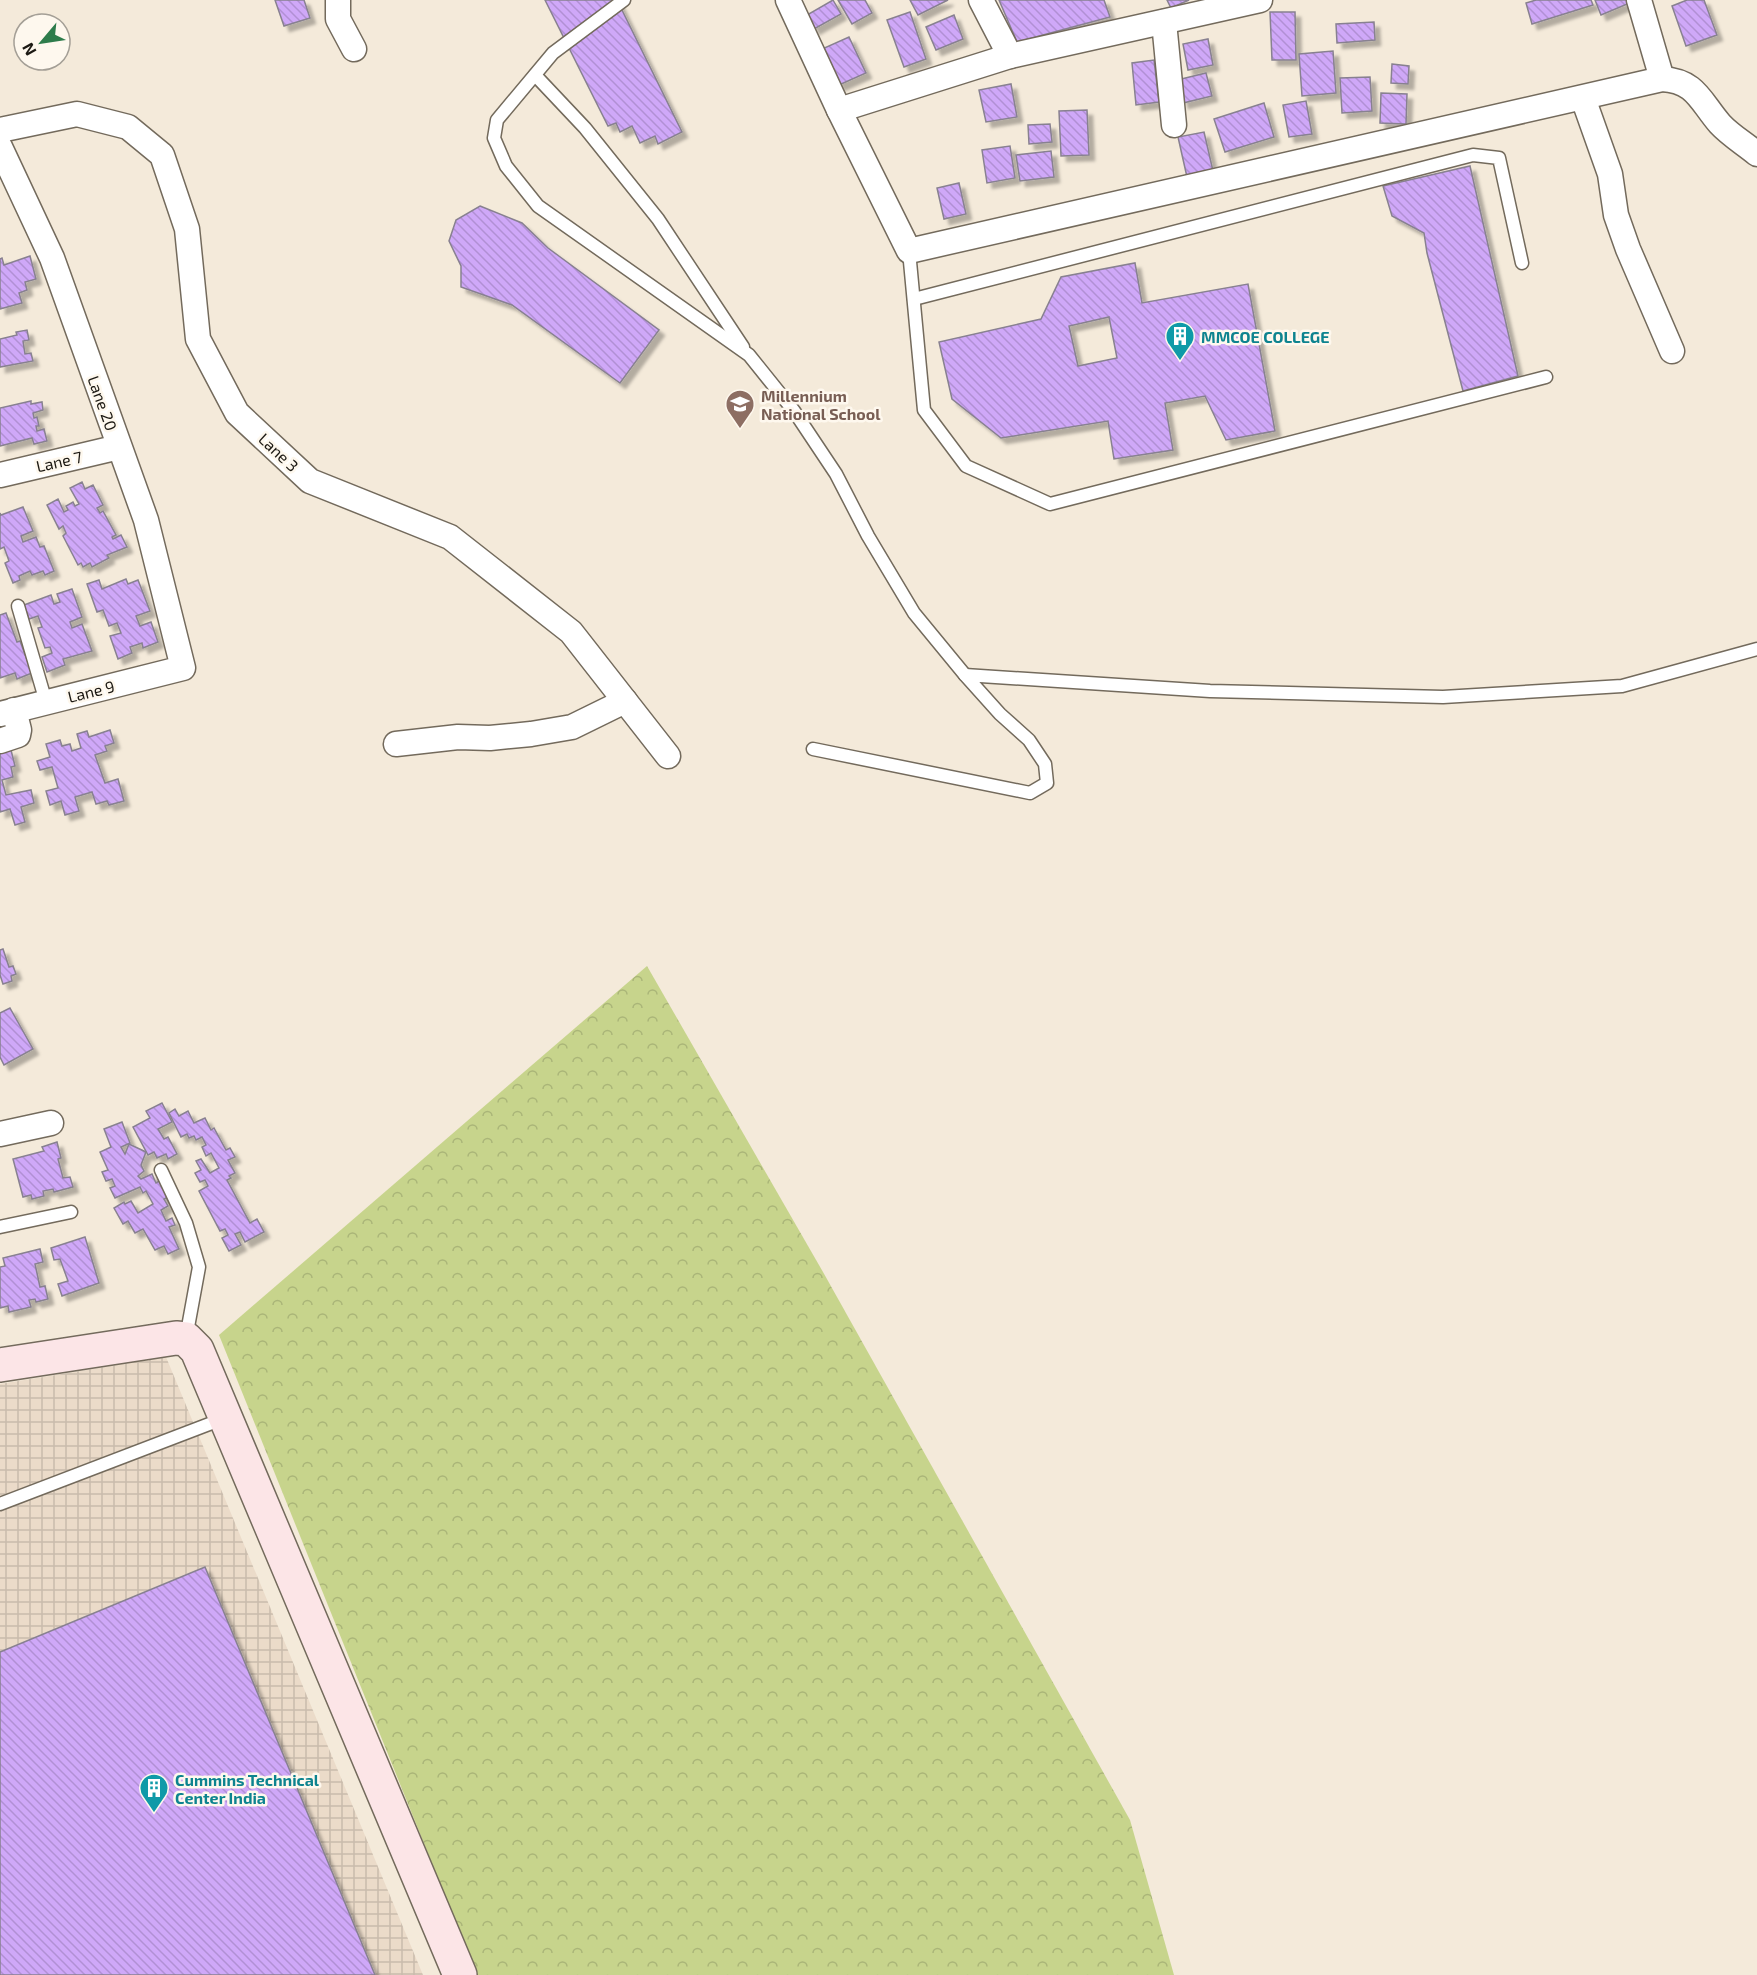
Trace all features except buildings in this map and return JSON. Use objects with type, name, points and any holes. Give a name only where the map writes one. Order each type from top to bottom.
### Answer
[{"type":"street","points":[[338,0],[338,19],[354,49]]},
{"type":"street","points":[[788,0],[839,110],[909,251],[1662,80],[1676,80],[1695,91],[1720,124],[1757,154]]},
{"type":"street","points":[[981,0],[1010,56]]},
{"type":"street","points":[[839,110],[1010,56],[1260,0]]},
{"type":"street","points":[[1640,0],[1662,80]]},
{"type":"street","points":[[1164,22],[1174,125]]},
{"type":"street","points":[[1583,98],[1610,174],[1616,215],[1624,238],[1672,351]]},
{"type":"street","name":"Lane 3","points":[[0,130],[77,114],[129,127],[162,155],[188,229],[198,339],[237,413],[310,481],[450,537],[571,632],[668,756]]},
{"type":"street","name":"Lane 20","points":[[0,147],[52,258],[146,520],[183,668]]},
{"type":"street","name":"Lane 7","points":[[0,475],[119,447]]},
{"type":"street","name":"Lane 9","points":[[7,712],[183,668]]},
{"type":"street","points":[[396,744],[458,737],[490,738],[572,727],[625,701]]},
{"type":"street","points":[[0,741],[18,735],[19,730],[7,712]]},
{"type":"street","points":[[0,1134],[51,1123]]},
{"type":"street","points":[[0,1365],[176,1338],[186,1339],[197,1350],[460,1975]]},
{"type":"lane","points":[[624,0],[553,53],[497,120],[494,138],[506,166],[538,206],[749,355]]},
{"type":"lane","points":[[536,75],[585,128],[658,219],[749,355],[794,411],[836,474],[868,536],[914,613],[1000,714],[1029,740],[1045,764],[1047,783],[1030,793],[813,749]]},
{"type":"lane","points":[[914,299],[1473,155],[1499,158],[1522,263]]},
{"type":"lane","points":[[909,251],[924,410],[966,466],[1050,504],[1546,377]]},
{"type":"lane","points":[[18,606],[46,702]]},
{"type":"lane","points":[[965,675],[1210,691],[1443,697],[1622,686],[1757,649]]},
{"type":"lane","points":[[161,1170],[186,1223],[199,1267],[186,1339]]},
{"type":"lane","points":[[0,1227],[71,1212]]},
{"type":"lane","points":[[0,1504],[226,1418]]},
{"type":"shaded area","name":"Cummins Technical Center India","points":[[166,1357],[423,1975],[0,1975],[0,1384]]},
{"type":"green space","points":[[647,966],[823,1272],[1130,1820],[1174,1975],[477,1975],[219,1335]]},
{"type":"place","name":"MMCOE COLLEGE","points":[[1180,362]]},
{"type":"place","name":"Millennium National School","points":[[740,430]]},
{"type":"place","name":"Cummins Technical Center India","points":[[154,1814]]}]
